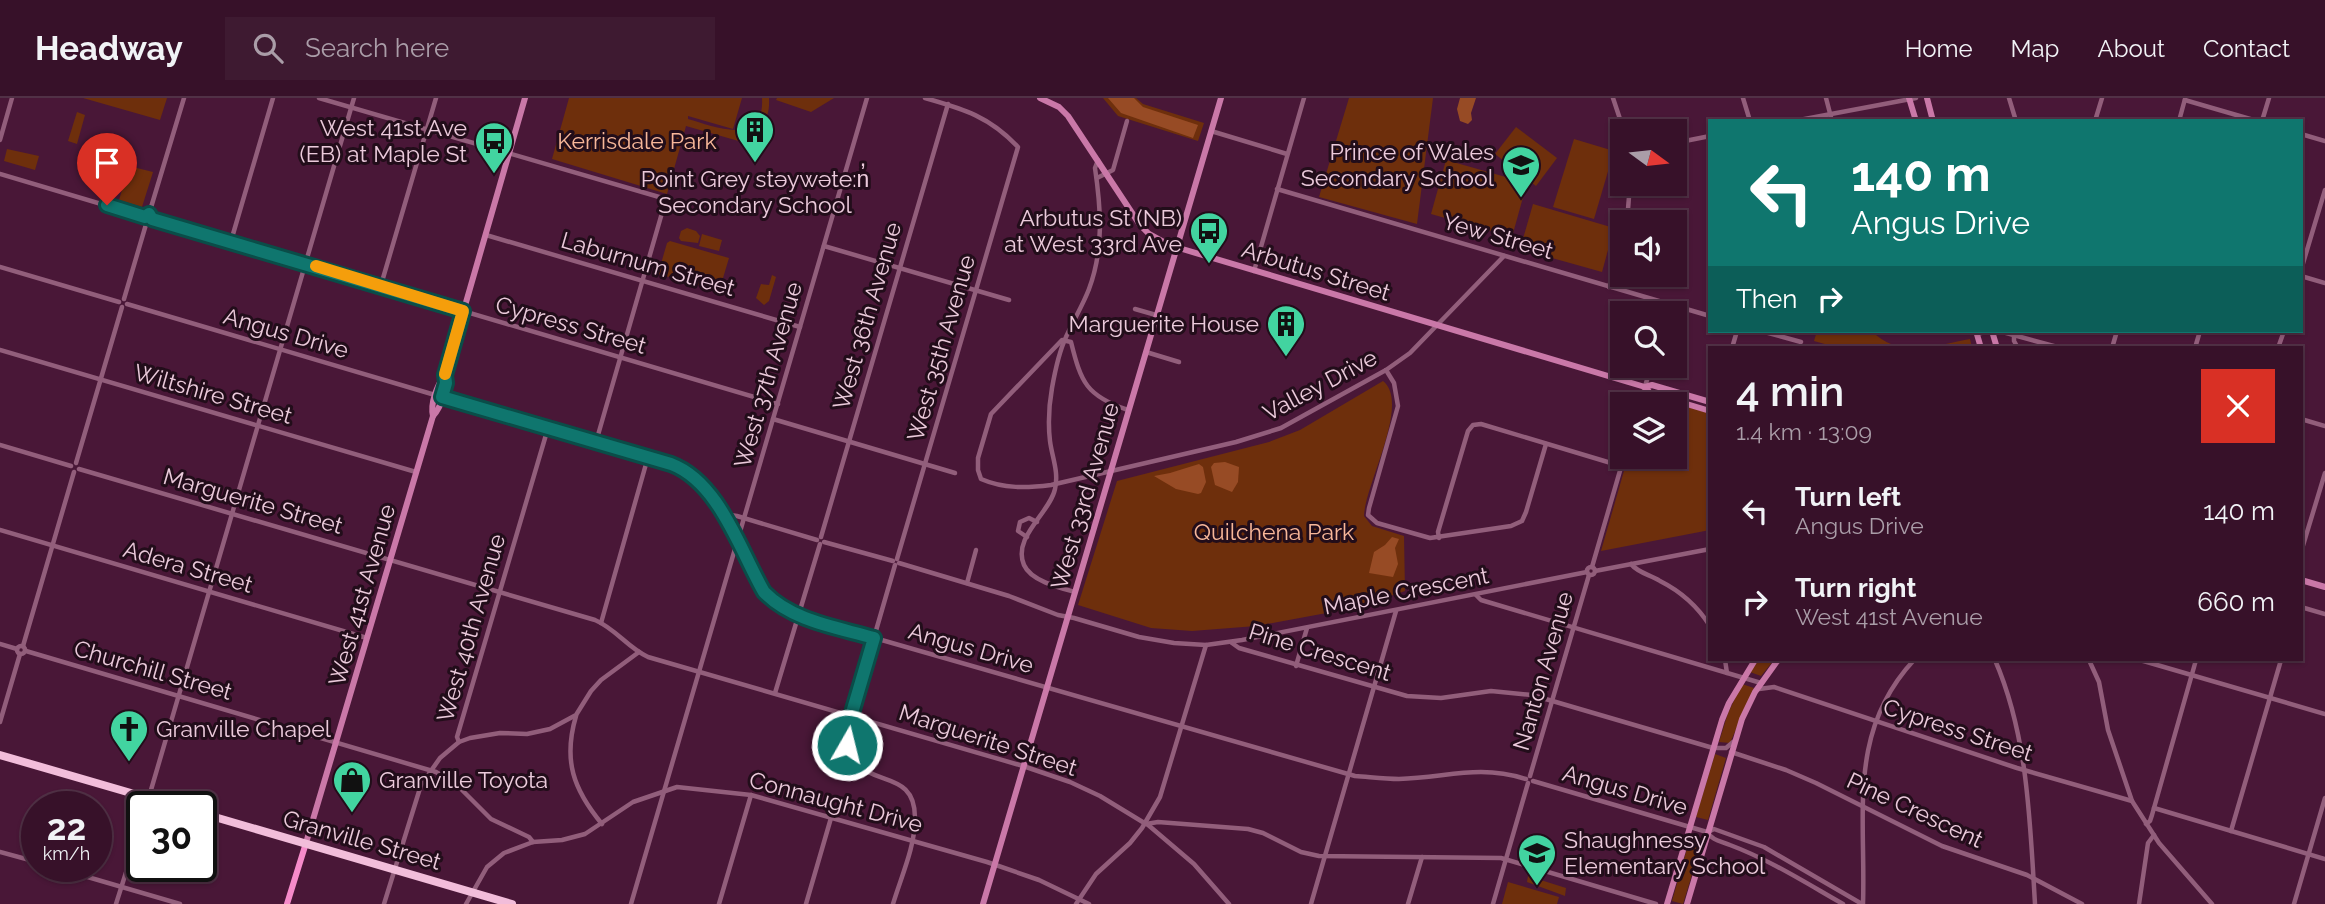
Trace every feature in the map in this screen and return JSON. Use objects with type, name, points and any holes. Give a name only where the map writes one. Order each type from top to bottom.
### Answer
[{"type":"highway","points":[[0,755],[126,796]]},
{"type":"highway","name":"Granville Street","points":[[217,818],[512,904]]},
{"type":"main road","name":"West 41st Avenue","points":[[288,904],[433,415],[431,409],[439,396],[440,381],[445,375],[525,98]]},
{"type":"main road","name":"West 33rd Avenue","points":[[983,904],[1221,98]]},
{"type":"main road","points":[[1912,98],[1916,119]]},
{"type":"main road","points":[[1927,98],[1932,119]]},
{"type":"main road","name":"Arbutus Street","points":[[1044,99],[1068,116],[1140,225],[1149,234],[1176,247],[1645,387],[1652,385],[1708,401]]},
{"type":"main road","name":"Arbutus Street","points":[[1645,387],[1650,393],[1708,410]]},
{"type":"main road","points":[[2303,581],[2325,587]]},
{"type":"main road","points":[[1667,904],[1729,702],[1754,661]]},
{"type":"main road","points":[[1687,904],[1733,742],[1755,692],[1777,661]]},
{"type":"street","points":[[0,139],[12,98]]},
{"type":"street","points":[[0,722],[184,98]]},
{"type":"street","points":[[230,241],[273,98]]},
{"type":"street","points":[[319,98],[666,199],[596,442]]},
{"type":"street","points":[[151,791],[354,98]]},
{"type":"street","points":[[380,285],[436,98]]},
{"type":"street","name":"West 37th Avenue","points":[[631,904],[867,98]]},
{"type":"street","points":[[925,98],[947,104]]},
{"type":"street","points":[[1254,271],[1304,98]]},
{"type":"street","points":[[1613,98],[1620,119]]},
{"type":"street","points":[[1743,98],[1749,119]]},
{"type":"street","points":[[1826,98],[1831,119]]},
{"type":"street","points":[[1804,119],[1912,98]]},
{"type":"street","points":[[2009,98],[2015,119]]},
{"type":"street","points":[[2096,119],[2102,98]]},
{"type":"street","points":[[2263,119],[2269,98]]},
{"type":"street","points":[[2180,119],[2185,99],[2250,119]]},
{"type":"street","name":"West 35th Avenue","points":[[893,904],[916,821],[912,798],[900,783],[859,768],[847,745],[846,734],[1018,147],[985,118],[947,104]]},
{"type":"street","name":"West 36th Avenue","points":[[775,693],[947,104]]},
{"type":"street","points":[[1096,179],[1113,170],[1127,121]]},
{"type":"street","points":[[1211,131],[1287,154]]},
{"type":"street","points":[[2303,135],[2325,141]]},
{"type":"street","points":[[1687,141],[1708,136]]},
{"type":"street","points":[[1075,592],[1037,577],[1027,569],[1022,558],[1027,537],[1051,500],[1056,484],[1049,414],[1064,340],[1085,299],[1095,269],[1101,227],[1095,168],[1098,159]]},
{"type":"street","name":"Cypress Street","points":[[0,174],[778,404]]},
{"type":"street","name":"Yew Street","points":[[1277,189],[1659,301]]},
{"type":"street","points":[[2303,263],[2325,190]]},
{"type":"street","name":"Laburnum Street","points":[[486,234],[800,327]]},
{"type":"street","points":[[824,246],[1009,300]]},
{"type":"street","name":"Valley Drive","points":[[1111,471],[1265,435],[1281,428],[1386,370],[1410,353],[1504,256]]},
{"type":"street","name":"Angus Drive","points":[[0,267],[677,466],[698,480],[713,498],[764,592],[786,610],[798,615],[1349,774],[1399,779],[1461,771],[1484,771],[1529,780],[1691,828],[1707,832],[1716,829],[1764,847],[1862,904]]},
{"type":"street","points":[[2303,277],[2325,283]]},
{"type":"street","points":[[1135,309],[1156,315]]},
{"type":"street","name":"Yew Street","points":[[1687,309],[1708,315]]},
{"type":"street","points":[[1768,333],[1801,342]]},
{"type":"street","points":[[2006,333],[2054,346]]},
{"type":"street","points":[[2032,340],[2034,333]]},
{"type":"street","points":[[2014,335],[2017,346]]},
{"type":"street","points":[[1064,340],[1072,344],[1078,371],[1090,390],[1104,400],[1128,410]]},
{"type":"street","points":[[1064,340],[991,414],[980,445],[978,470],[981,479],[1000,486],[1027,488],[1111,471]]},
{"type":"street","name":"Wiltshire Street","points":[[0,350],[416,472]]},
{"type":"street","points":[[1145,352],[1179,362]]},
{"type":"street","points":[[1386,370],[1394,383],[1398,404],[1369,508],[1371,520],[1407,532],[1438,538],[1511,526],[1521,521],[1526,512],[1546,444]]},
{"type":"street","points":[[1644,392],[1648,378]]},
{"type":"street","points":[[773,419],[955,473]]},
{"type":"street","points":[[2303,420],[2325,426]]},
{"type":"street","points":[[1438,538],[1468,431],[1473,425],[1481,424],[1610,463]]},
{"type":"street","name":"West 40th Avenue","points":[[384,904],[421,785],[440,758],[460,742],[457,738],[548,428]]},
{"type":"street","name":"Marguerite Street","points":[[0,445],[601,623],[613,629],[639,652],[1023,766],[1080,787],[1146,824],[1158,822],[1248,829],[1263,833],[1301,852],[1325,856],[1506,859],[1656,904]]},
{"type":"street","points":[[601,623],[648,457]]},
{"type":"street","name":"Nanton Avenue","points":[[1594,569],[1620,469]]},
{"type":"street","points":[[2303,545],[2325,472]]},
{"type":"street","name":"Pine Crescent","points":[[723,514],[967,583],[1068,617],[1161,641],[1206,645],[1231,643],[1296,666],[1406,696],[1426,698],[1492,691],[1532,695],[1713,748]]},
{"type":"street","points":[[1027,537],[1018,531],[1020,522],[1029,518],[1037,522]]},
{"type":"street","name":"Adera Street","points":[[0,530],[367,638]]},
{"type":"street","points":[[1588,574],[1588,568],[1631,564],[1708,549]]},
{"type":"street","points":[[967,583],[976,550]]},
{"type":"street","points":[[1631,564],[1635,569],[1662,581],[1681,594],[1708,623]]},
{"type":"street","name":"Nanton Avenue","points":[[1493,904],[1588,574]]},
{"type":"street","name":"Maple Crescent","points":[[1231,643],[1588,574]]},
{"type":"street","points":[[1475,595],[1480,600],[1760,683]]},
{"type":"street","points":[[2303,608],[2325,614]]},
{"type":"street","points":[[1311,904],[1396,610]]},
{"type":"street","points":[[1296,666],[1307,628]]},
{"type":"street","name":"Churchill Street","points":[[0,644],[430,770],[457,785],[491,819],[529,837],[533,842]]},
{"type":"street","points":[[1076,904],[1097,874],[1146,824],[1160,797],[1206,645]]},
{"type":"street","points":[[602,824],[583,799],[573,777],[570,752],[576,715],[601,680],[612,670],[636,657],[639,652]]},
{"type":"street","points":[[1725,661],[1727,673]]},
{"type":"street","points":[[1862,904],[1865,765],[1874,721],[1885,696],[1913,661]]},
{"type":"street","points":[[1995,661],[2012,708],[2025,770],[2035,904]]},
{"type":"street","points":[[2090,661],[2099,682],[2108,730],[2132,801],[2154,835],[2212,904]]},
{"type":"street","points":[[2093,667],[2096,661]]},
{"type":"street","points":[[2143,661],[2325,714]]},
{"type":"street","points":[[2146,824],[2150,821],[2154,808],[2196,661]]},
{"type":"street","points":[[2231,831],[2281,661]]},
{"type":"street","points":[[1769,671],[1769,681],[1774,687]]},
{"type":"street","points":[[1755,692],[1765,687],[1774,687]]},
{"type":"street","name":"Cypress Street","points":[[1774,687],[2025,770],[2132,801]]},
{"type":"street","points":[[460,742],[500,733],[527,734],[550,729],[576,715]]},
{"type":"street","points":[[1713,748],[1726,748],[1733,742]]},
{"type":"street","name":"Pine Crescent","points":[[1731,752],[1786,770],[1942,846],[2033,877],[2082,904]]},
{"type":"street","name":"Connaught Drive","points":[[466,904],[487,867],[512,849],[533,842],[574,838],[602,824],[633,802],[677,787],[751,795],[995,864],[1039,880],[1089,904]]},
{"type":"street","points":[[719,904],[751,795]]},
{"type":"street","points":[[2294,904],[2325,798]]},
{"type":"street","points":[[2154,808],[2325,859]]},
{"type":"street","points":[[806,904],[831,818]]},
{"type":"street","points":[[1146,824],[1194,864],[1229,904]]},
{"type":"street","name":"Angus Drive","points":[[1707,832],[1712,839],[1782,869],[1843,904]]},
{"type":"street","points":[[2139,904],[2148,843],[2154,835]]},
{"type":"street","points":[[0,852],[21,858]]},
{"type":"street","points":[[1408,904],[1422,857]]},
{"type":"street","points":[[116,904],[126,872]]},
{"type":"street","points":[[104,882],[180,904]]},
{"type":"green space","points":[[83,98],[167,98],[160,120]]},
{"type":"green space","name":"Kerrisdale Park","points":[[569,98],[742,98],[733,129],[688,116],[688,119],[711,126],[736,130],[756,123],[761,113],[762,98],[769,98],[769,109],[763,122],[742,142],[686,126],[667,194],[552,159]]},
{"type":"green space","points":[[834,98],[811,112],[776,100]]},
{"type":"green space","points":[[1103,98],[1136,98],[1143,104],[1204,123],[1198,141],[1118,116]]},
{"type":"green space","points":[[1349,98],[1433,98],[1417,224],[1319,197]]},
{"type":"green space","points":[[77,112],[85,115],[77,144],[68,141]]},
{"type":"green space","points":[[1516,127],[1557,158],[1536,186],[1495,154]]},
{"type":"green space","points":[[1574,139],[1610,150],[1610,165],[1594,219],[1553,207]]},
{"type":"green space","points":[[7,149],[39,156],[35,170],[4,161]]},
{"type":"green space","points":[[1446,160],[1527,183],[1512,237],[1431,214]]},
{"type":"green space","points":[[129,166],[153,172],[142,207],[119,200]]},
{"type":"green space","points":[[1533,204],[1610,227],[1610,243],[1602,272],[1520,249]]},
{"type":"green space","points":[[687,228],[696,231],[700,236],[698,243],[681,241],[681,231]]},
{"type":"green space","points":[[702,234],[722,240],[719,251],[699,246]]},
{"type":"green space","points":[[670,241],[729,258],[720,288],[717,290],[658,274],[667,243]]},
{"type":"green space","points":[[772,275],[776,277],[769,301],[764,305],[756,298],[761,284],[769,285]]},
{"type":"green space","points":[[1816,333],[1874,333],[1900,346],[1832,346],[1814,341]]},
{"type":"green space","points":[[1970,339],[1972,346],[1931,346]]},
{"type":"green space","name":"Quilchena Park","points":[[1383,381],[1390,392],[1390,425],[1364,516],[1372,526],[1404,536],[1405,591],[1359,607],[1256,626],[1192,631],[1151,628],[1078,605],[1117,481],[1269,442],[1300,430]]},
{"type":"green space","points":[[1687,406],[1708,412],[1708,530],[1601,551],[1625,469],[1687,469]]},
{"type":"green space","points":[[1758,661],[1773,661],[1761,676],[1750,672]]},
{"type":"green space","points":[[1742,684],[1754,688],[1730,743],[1719,742],[1728,713]]},
{"type":"green space","points":[[1715,754],[1726,758],[1708,820],[1696,817]]},
{"type":"green space","points":[[1690,838],[1702,842],[1683,904],[1672,901]]},
{"type":"green space","points":[[1528,876],[1566,888],[1565,896],[1527,882]]},
{"type":"green space","points":[[1508,882],[1559,897],[1557,904],[1502,904]]},
{"type":"shaded area","points":[[1108,98],[1134,98],[1143,107],[1198,125],[1193,138],[1121,113]]},
{"type":"shaded area","points":[[1460,98],[1476,98],[1471,113],[1472,120],[1468,124],[1460,121],[1457,109]]},
{"type":"shaded area","points":[[1225,462],[1239,467],[1238,482],[1232,492],[1215,485],[1211,467],[1214,463]]},
{"type":"shaded area","points":[[1199,464],[1203,467],[1206,482],[1198,494],[1176,489],[1154,476],[1170,473]]},
{"type":"shaded area","points":[[1392,537],[1399,539],[1395,548],[1398,564],[1393,577],[1369,573],[1374,552]]},
{"type":"slow traffic","points":[[316,266],[463,311],[445,374]]},
{"type":"place","name":"Point Grey stəywəte:n̓ Secondary School","points":[[755,164]]},
{"type":"place","name":"West 41st Ave (EB) at Maple St","points":[[494,175]]},
{"type":"place","name":"Prince of Wales Secondary School","points":[[1521,199]]},
{"type":"place","name":"Arbutus St (NB) at West 33rd Ave","points":[[1209,265]]},
{"type":"place","name":"Marguerite House","points":[[1286,358]]},
{"type":"place","name":"Granville Chapel","points":[[129,763]]},
{"type":"place","name":"Granville Toyota","points":[[352,814]]},
{"type":"place","name":"Shaughnessy Elementary School","points":[[1537,887]]},
{"type":"route","points":[[107,205],[145,217],[149,214],[152,219],[455,307],[463,311],[445,375],[442,397],[671,464],[698,480],[723,514],[764,592],[773,602],[805,618],[874,638],[846,734],[847,745]]}]
